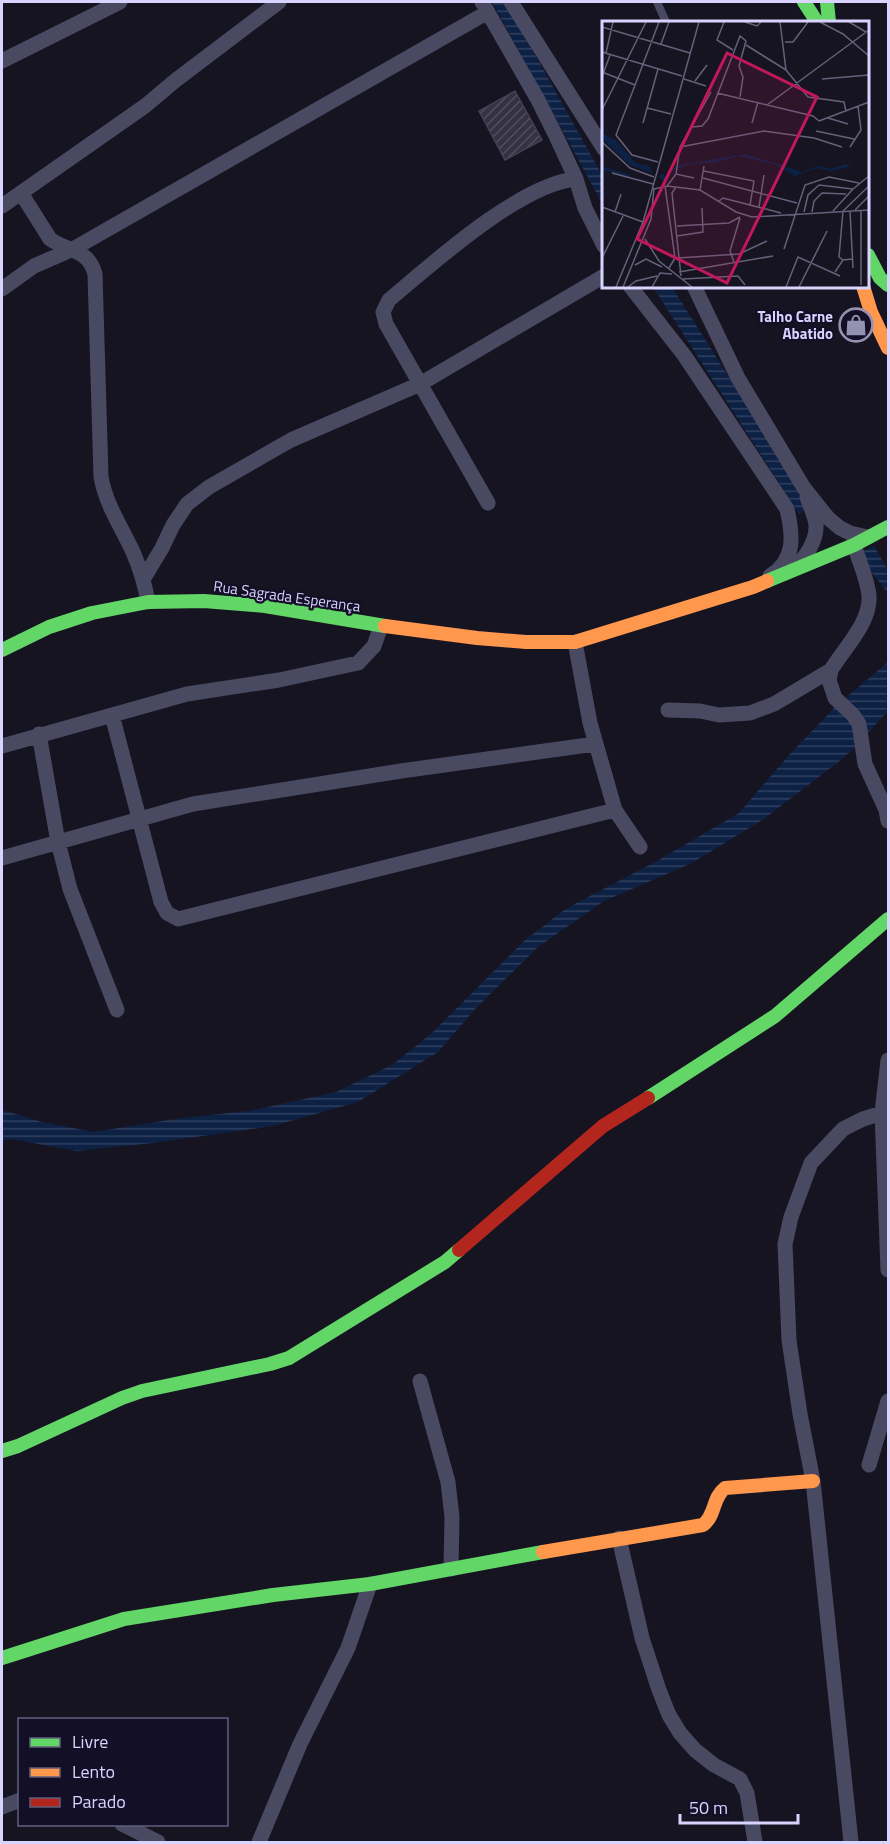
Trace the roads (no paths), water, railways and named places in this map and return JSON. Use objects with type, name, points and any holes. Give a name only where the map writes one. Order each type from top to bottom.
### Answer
[{"type":"street","points":[[2,61],[120,2]]},
{"type":"street","points":[[2,206],[145,106],[279,2]]},
{"type":"street","points":[[511,2],[602,147]]},
{"type":"street","points":[[804,2],[816,21]]},
{"type":"street","points":[[826,2],[829,21]]},
{"type":"street","points":[[2,289],[34,266],[73,249],[485,7],[538,100],[576,179],[585,208],[602,244]]},
{"type":"street","points":[[488,503],[383,318],[384,306],[457,244],[515,203],[563,180],[576,179]]},
{"type":"street","points":[[21,192],[50,239],[73,249],[88,259],[95,274],[103,491],[144,578],[148,602]]},
{"type":"street","points":[[869,259],[880,278],[888,285]]},
{"type":"street","points":[[144,578],[187,504],[209,487],[291,440],[420,384],[602,277]]},
{"type":"street","points":[[632,288],[684,355],[787,509],[792,532],[791,546],[785,561],[777,572],[753,587]]},
{"type":"street","points":[[695,288],[738,378],[804,489],[828,518],[840,528],[868,537]]},
{"type":"street","points":[[864,288],[871,312],[888,348]]},
{"type":"street","points":[[788,571],[801,562],[814,537],[816,526],[804,489]]},
{"type":"street","name":"Rua Sagrada Esperança","points":[[2,650],[49,627],[92,613],[148,602],[204,601],[265,606],[381,626],[477,638],[526,642],[575,642],[753,587],[854,545],[888,527]]},
{"type":"street","points":[[854,545],[869,592],[869,604],[864,619],[831,670],[829,680],[846,710],[859,724],[865,764],[886,810],[888,821]]},
{"type":"street","points":[[2,746],[187,694],[279,680],[358,663],[374,646],[381,626]]},
{"type":"street","points":[[575,642],[595,744],[615,810],[640,847]]},
{"type":"street","points":[[668,710],[699,711],[719,715],[750,713],[774,704],[831,670]]},
{"type":"street","points":[[112,715],[161,902],[167,913],[178,919],[615,810]]},
{"type":"street","points":[[39,734],[58,842],[70,889],[117,1010]]},
{"type":"street","points":[[2,858],[193,804],[401,771],[595,744]]},
{"type":"street","points":[[2,1451],[142,1391],[270,1364],[290,1358],[309,1347],[445,1262],[603,1126],[775,1016],[888,919]]},
{"type":"street","points":[[888,1060],[882,1113],[888,1270]]},
{"type":"street","points":[[851,1842],[813,1481],[790,1350],[785,1244],[791,1217],[811,1163],[843,1129],[862,1119],[882,1113]]},
{"type":"street","points":[[420,1381],[448,1482],[452,1516],[452,1569]]},
{"type":"street","points":[[869,1465],[888,1401]]},
{"type":"street","points":[[2,1658],[124,1619],[273,1595],[370,1584],[619,1538],[703,1525],[709,1522],[712,1516],[716,1495],[725,1488],[813,1481]]},
{"type":"street","points":[[619,1538],[642,1638],[669,1715],[680,1733],[695,1750],[714,1765],[741,1779],[747,1793],[755,1842]]},
{"type":"street","points":[[259,1842],[300,1744],[348,1648],[370,1584]]},
{"type":"street","points":[[2,1807],[18,1801]]},
{"type":"street","points":[[127,1826],[158,1842]]},
{"type":"lane","points":[[657,2],[666,21]]},
{"type":"water","points":[[492,2],[506,2],[602,175],[602,203]]},
{"type":"water","points":[[654,288],[673,288],[810,506],[799,514]]},
{"type":"water","points":[[874,546],[888,570],[888,593],[857,554]]},
{"type":"water","points":[[888,662],[888,711],[837,763],[764,819],[692,863],[604,901],[538,947],[476,1008],[438,1052],[358,1102],[273,1126],[153,1143],[77,1151],[11,1139],[2,1141],[2,1110],[42,1122],[94,1132],[181,1118],[249,1111],[336,1092],[392,1065],[431,1034],[525,940],[567,908],[657,861],[739,813],[789,755],[835,707]]},
{"type":"place","name":"Talho Carne Abatido","points":[[856,325]]}]
